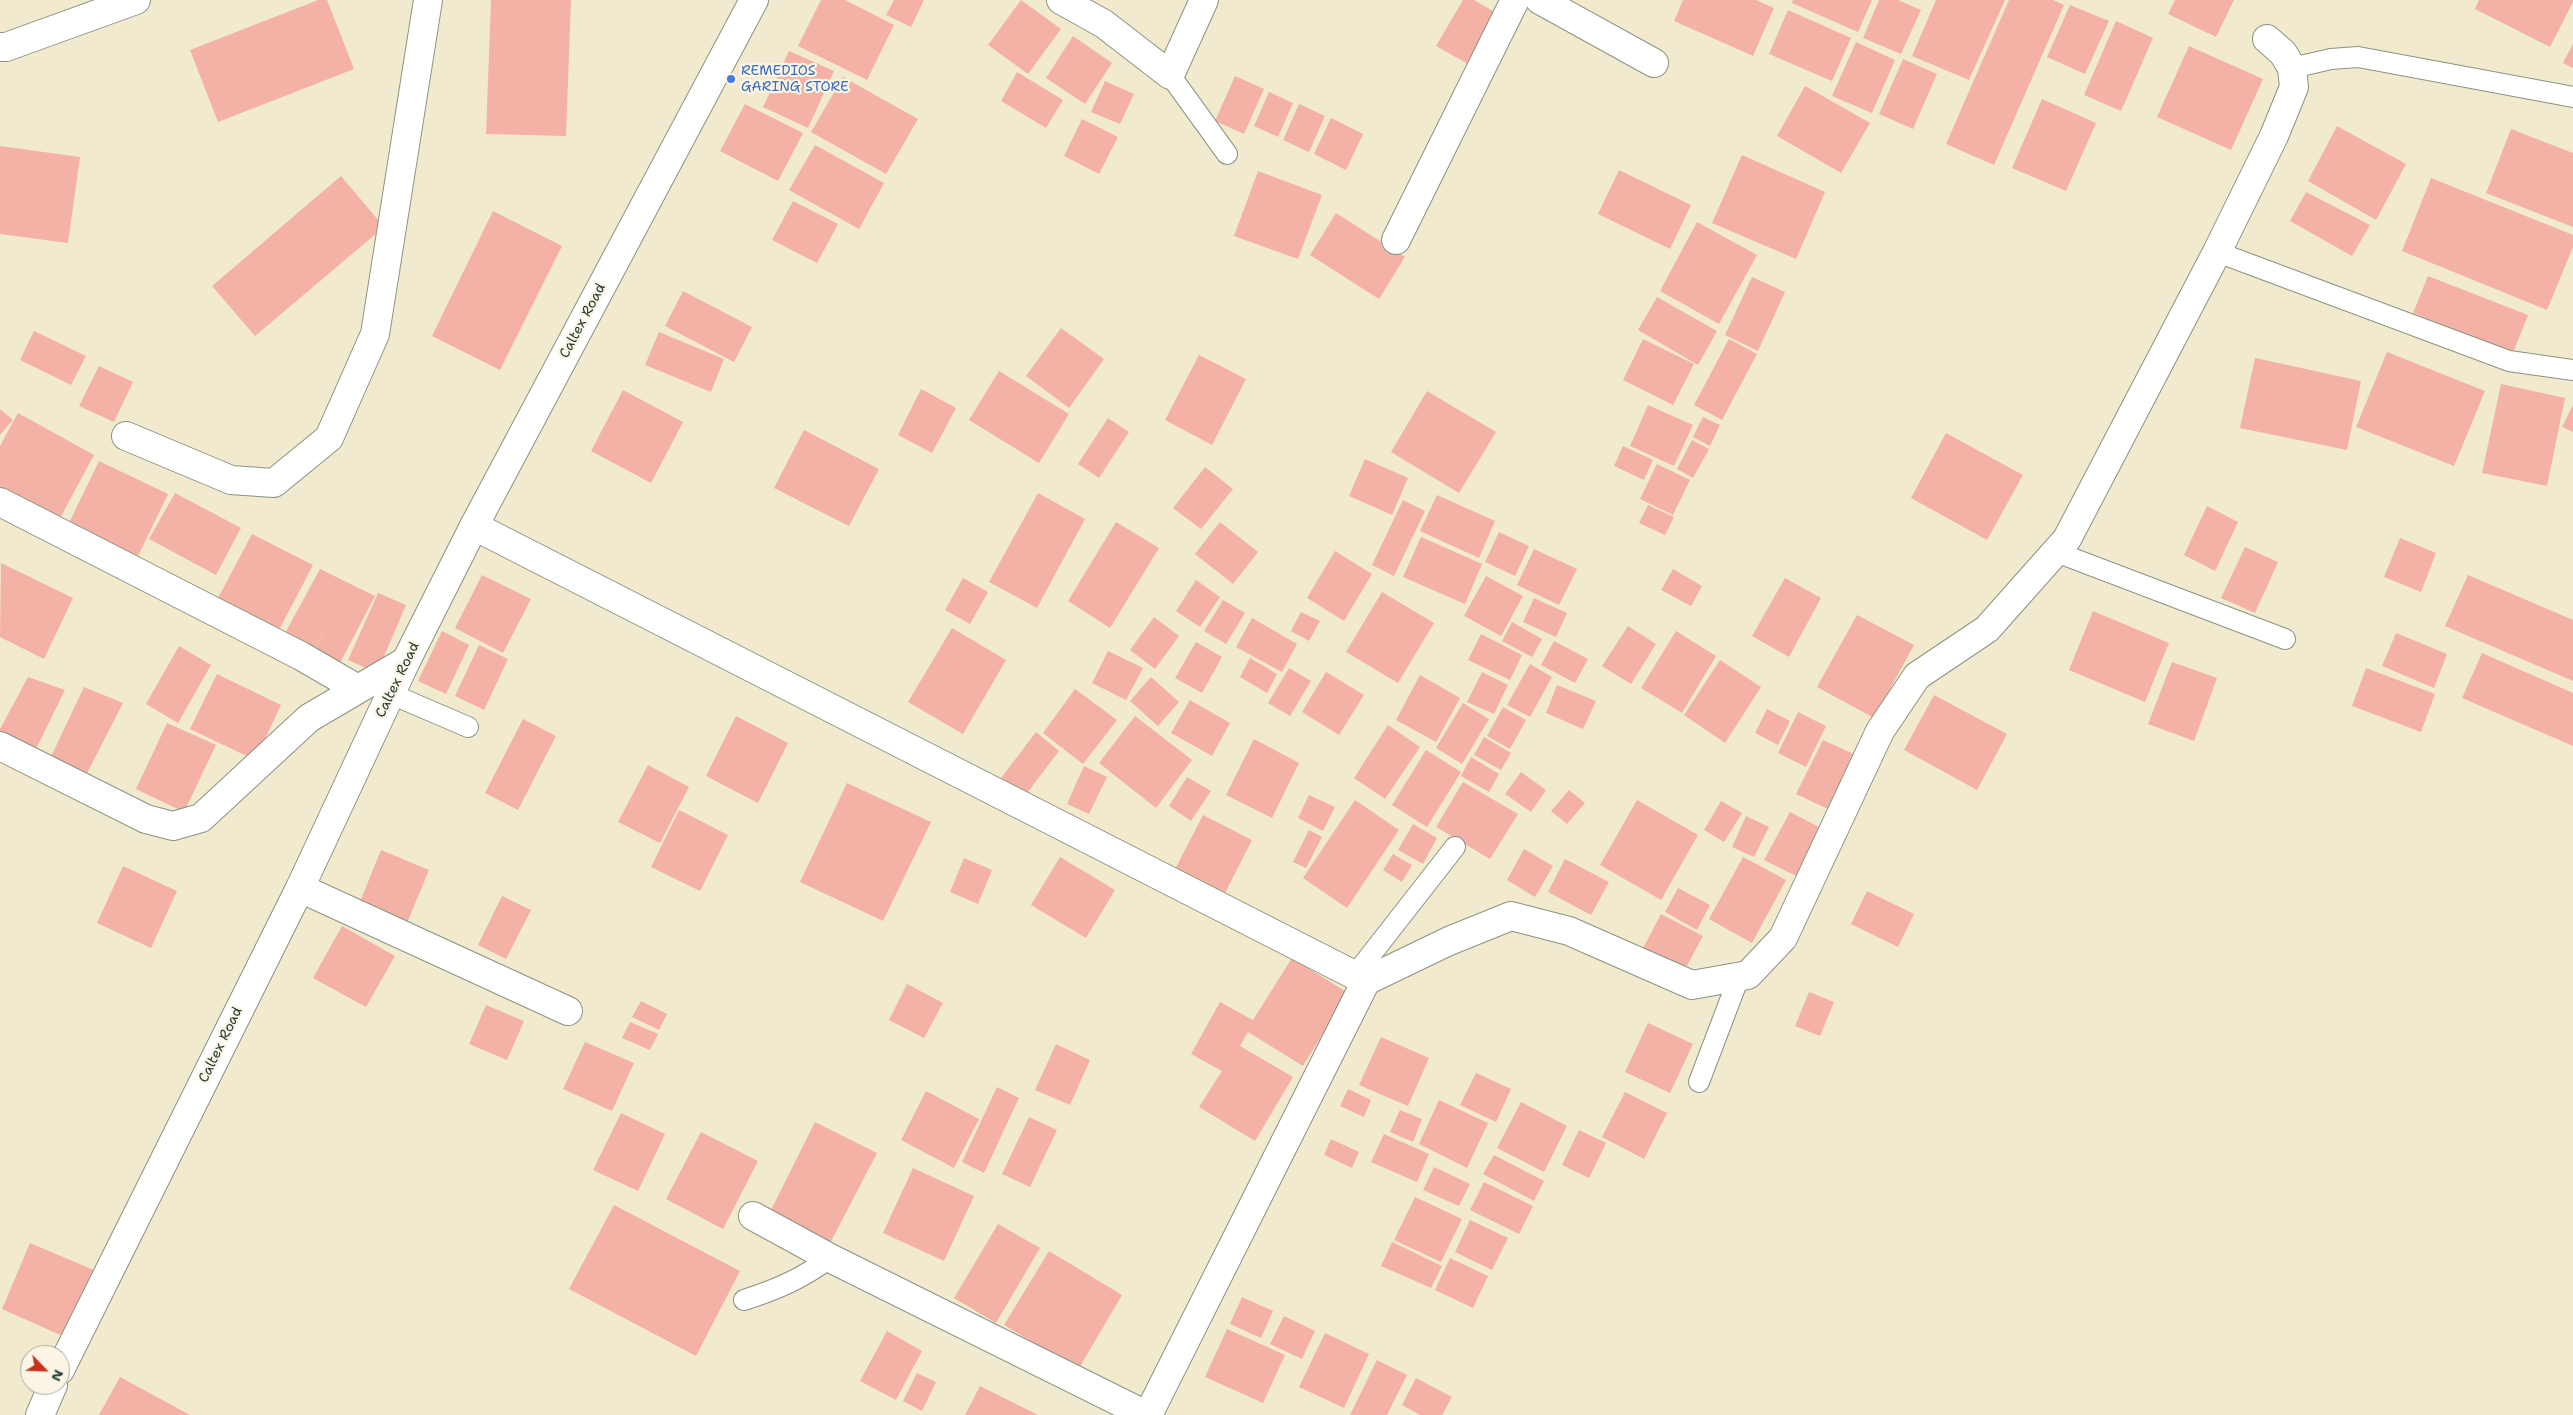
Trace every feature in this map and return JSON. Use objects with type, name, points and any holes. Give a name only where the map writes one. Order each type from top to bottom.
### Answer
[{"type":"street","points":[[0,47],[136,0]]},
{"type":"street","points":[[126,436],[231,480],[274,483],[329,438],[375,334],[428,0]]},
{"type":"street","name":"Caltex Road","points":[[70,1350],[300,888],[406,661],[474,526],[754,0]]},
{"type":"street","points":[[1060,0],[1104,24],[1170,74],[1204,0]]},
{"type":"street","points":[[1396,240],[1515,0]]},
{"type":"street","points":[[1540,0],[1654,63]]},
{"type":"street","points":[[753,1216],[830,1258],[1147,1415],[1361,978],[1449,940],[1511,916],[1569,931],[1692,985],[1748,975],[1783,938],[1880,731],[1917,676],[1987,629],[2067,539],[2217,252],[2274,136],[2291,95],[2294,87],[2292,68],[2282,53],[2267,39]]},
{"type":"street","points":[[0,502],[301,656],[358,689]]},
{"type":"street","points":[[474,526],[1361,978]]},
{"type":"street","points":[[0,746],[146,820],[173,826],[201,818],[309,718],[406,661]]},
{"type":"street","points":[[300,888],[568,1011]]},
{"type":"street","points":[[40,1415],[49,1395]]},
{"type":"lane","points":[[2292,68],[2331,59],[2358,57],[2573,97]]},
{"type":"lane","points":[[1170,74],[1227,154]]},
{"type":"lane","points":[[2217,252],[2509,361],[2573,370]]},
{"type":"lane","points":[[2056,552],[2285,639]]},
{"type":"lane","points":[[391,694],[468,727]]},
{"type":"lane","points":[[1361,978],[1455,847]]},
{"type":"lane","points":[[1700,1082],[1739,977]]},
{"type":"lane","points":[[744,1300],[780,1289],[804,1277],[830,1258]]},
{"type":"building","points":[[318,0],[327,0],[354,69],[218,122],[190,50]]},
{"type":"building","points":[[491,0],[571,0],[566,136],[486,134]]},
{"type":"building","points":[[821,0],[845,0],[894,25],[867,80],[798,46]]},
{"type":"building","points":[[894,0],[924,0],[911,27],[886,15]]},
{"type":"building","points":[[1021,0],[1061,29],[1028,74],[988,45]]},
{"type":"building","points":[[1463,0],[1474,0],[1505,18],[1477,69],[1436,46]]},
{"type":"building","points":[[1683,0],[1756,0],[1774,8],[1753,56],[1674,21]]},
{"type":"building","points":[[1793,0],[1872,0],[1858,32],[1792,3]]},
{"type":"building","points":[[1879,0],[1898,0],[1921,10],[1901,54],[1863,38]]},
{"type":"building","points":[[1936,0],[2005,0],[1969,80],[1912,56]]},
{"type":"building","points":[[2009,0],[2053,0],[2064,5],[1994,165],[1946,144]]},
{"type":"building","points":[[2175,0],[2234,0],[2216,37],[2168,14]]},
{"type":"building","points":[[2479,0],[2573,0],[2573,2],[2550,47],[2475,9]]},
{"type":"building","points":[[2070,5],[2109,21],[2085,74],[2047,57]]},
{"type":"building","points":[[1788,10],[1851,38],[1832,81],[1769,54]]},
{"type":"building","points":[[2116,21],[2153,38],[2121,111],[2084,95]]},
{"type":"building","points":[[1073,36],[1112,63],[1085,104],[1046,78]]},
{"type":"building","points":[[1856,42],[1895,60],[1872,113],[1832,96]]},
{"type":"building","points":[[2573,44],[2573,68],[2563,63]]},
{"type":"building","points":[[2189,46],[2263,79],[2231,150],[2157,117]]},
{"type":"building","points":[[789,51],[834,71],[808,128],[763,107]]},
{"type":"building","points":[[1903,59],[1937,74],[1913,129],[1879,114]]},
{"type":"building","points":[[1017,72],[1063,100],[1046,128],[1001,101]]},
{"type":"building","points":[[1235,76],[1264,89],[1244,134],[1215,121]]},
{"type":"building","points":[[843,77],[918,119],[886,174],[811,132]]},
{"type":"building","points":[[1105,81],[1134,94],[1120,124],[1091,112]]},
{"type":"building","points":[[1805,86],[1870,123],[1841,173],[1777,136]]},
{"type":"building","points":[[1269,92],[1293,103],[1278,137],[1254,126]]},
{"type":"building","points":[[2042,99],[2096,123],[2066,191],[2012,168]]},
{"type":"building","points":[[745,104],[803,133],[778,181],[720,151]]},
{"type":"building","points":[[1299,104],[1325,116],[1309,152],[1283,140]]},
{"type":"building","points":[[1331,118],[1363,134],[1346,170],[1314,154]]},
{"type":"building","points":[[1082,119],[1118,137],[1099,174],[1064,156]]},
{"type":"building","points":[[2337,126],[2406,164],[2376,220],[2308,181]]},
{"type":"building","points":[[2511,129],[2573,153],[2573,227],[2486,193]]},
{"type":"building","points":[[815,145],[884,183],[859,229],[789,190]]},
{"type":"building","points":[[0,146],[80,157],[68,243],[0,234]]},
{"type":"building","points":[[1742,155],[1825,192],[1796,259],[1712,223]]},
{"type":"building","points":[[1619,170],[1691,205],[1670,249],[1598,214]]},
{"type":"building","points":[[1258,171],[1322,195],[1298,259],[1234,236]]},
{"type":"building","points":[[341,176],[384,227],[255,336],[212,286]]},
{"type":"building","points":[[2431,178],[2573,235],[2573,247],[2547,310],[2402,251]]},
{"type":"building","points":[[2306,192],[2370,225],[2352,256],[2290,221]]},
{"type":"building","points":[[793,201],[838,224],[817,263],[772,240]]},
{"type":"building","points":[[493,211],[562,246],[500,370],[432,336]]},
{"type":"building","points":[[1336,213],[1405,257],[1379,299],[1310,255]]},
{"type":"building","points":[[1697,222],[1757,255],[1719,324],[1660,291]]},
{"type":"building","points":[[2428,276],[2528,315],[2513,353],[2413,313]]},
{"type":"building","points":[[1752,277],[1785,292],[1758,351],[1725,335]]},
{"type":"building","points":[[683,291],[752,327],[734,362],[665,326]]},
{"type":"building","points":[[1657,297],[1717,331],[1698,365],[1638,330]]},
{"type":"building","points":[[1061,328],[1104,359],[1069,408],[1026,376]]},
{"type":"building","points":[[34,331],[86,356],[71,385],[20,360]]},
{"type":"building","points":[[659,332],[724,359],[711,392],[645,365]]},
{"type":"building","points":[[1643,339],[1694,364],[1673,405],[1623,380]]},
{"type":"building","points":[[1729,339],[1757,354],[1722,420],[1694,405]]},
{"type":"building","points":[[2387,352],[2485,391],[2454,466],[2356,427]]},
{"type":"building","points":[[1199,355],[1246,379],[1212,445],[1165,420]]},
{"type":"building","points":[[2255,358],[2361,381],[2347,450],[2240,428]]},
{"type":"building","points":[[99,366],[133,382],[114,422],[79,406]]},
{"type":"building","points":[[999,371],[1069,414],[1039,463],[969,420]]},
{"type":"building","points":[[2501,384],[2565,398],[2547,486],[2482,473]]},
{"type":"building","points":[[921,389],[956,408],[932,453],[898,435]]},
{"type":"building","points":[[623,390],[683,422],[651,483],[591,451]]},
{"type":"building","points":[[1427,391],[1496,432],[1459,493],[1391,452]]},
{"type":"building","points":[[1648,405],[1693,425],[1674,466],[1630,446]]},
{"type":"building","points":[[2573,405],[2573,432],[2562,427]]},
{"type":"building","points":[[0,409],[13,420],[0,435]]},
{"type":"building","points":[[18,413],[94,455],[59,520],[0,488],[0,446]]},
{"type":"building","points":[[1703,417],[1720,425],[1710,446],[1693,437]]},
{"type":"building","points":[[1108,418],[1129,432],[1099,478],[1078,464]]},
{"type":"building","points":[[804,430],[879,469],[849,526],[774,488]]},
{"type":"building","points":[[1946,433],[2023,475],[1987,540],[1911,498]]},
{"type":"building","points":[[1692,440],[1709,449],[1693,478],[1677,469]]},
{"type":"building","points":[[1623,446],[1653,460],[1644,480],[1614,466]]},
{"type":"building","points":[[1365,459],[1408,478],[1392,515],[1349,496]]},
{"type":"building","points":[[99,461],[168,494],[138,556],[69,523]]},
{"type":"building","points":[[1657,464],[1690,480],[1673,515],[1640,499]]},
{"type":"building","points":[[1205,467],[1233,489],[1201,529],[1173,508]]},
{"type":"building","points":[[175,493],[241,528],[216,575],[149,539]]},
{"type":"building","points":[[1038,493],[1085,519],[1037,608],[989,582]]},
{"type":"building","points":[[1437,495],[1495,521],[1479,558],[1420,531]]},
{"type":"building","points":[[1403,500],[1425,511],[1394,576],[1372,565]]},
{"type":"building","points":[[1648,505],[1674,517],[1665,535],[1639,523]]},
{"type":"building","points":[[2207,506],[2238,522],[2215,571],[2184,555]]},
{"type":"building","points":[[1116,522],[1159,548],[1110,628],[1068,601]]},
{"type":"building","points":[[1220,522],[1258,552],[1233,584],[1195,554]]},
{"type":"building","points":[[1499,532],[1529,546],[1515,576],[1485,562]]},
{"type":"building","points":[[252,534],[313,565],[279,630],[218,598]]},
{"type":"building","points":[[1421,537],[1482,564],[1465,604],[1403,577]]},
{"type":"building","points":[[2400,538],[2436,553],[2421,592],[2384,577]]},
{"type":"building","points":[[2245,547],[2278,562],[2255,613],[2221,598]]},
{"type":"building","points":[[1534,549],[1577,569],[1559,605],[1517,585]]},
{"type":"building","points":[[1335,551],[1372,574],[1344,621],[1307,598]]},
{"type":"building","points":[[1,563],[73,598],[44,659],[0,637]]},
{"type":"building","points":[[320,569],[375,596],[340,663],[315,649],[335,609],[313,652],[284,635]]},
{"type":"building","points":[[1673,569],[1702,586],[1691,606],[1661,590]]},
{"type":"building","points":[[482,575],[531,599],[503,653],[455,628]]},
{"type":"building","points":[[2468,575],[2573,620],[2573,681],[2445,626]]},
{"type":"building","points":[[1486,576],[1523,596],[1501,636],[1464,616]]},
{"type":"building","points":[[963,578],[988,592],[970,624],[945,610]]},
{"type":"building","points":[[1785,578],[1821,598],[1789,657],[1752,636]]},
{"type":"building","points":[[1196,580],[1220,597],[1200,627],[1176,611]]},
{"type":"building","points":[[1382,592],[1434,623],[1398,683],[1346,652]]},
{"type":"building","points":[[378,593],[406,605],[377,673],[348,660]]},
{"type":"building","points":[[1534,598],[1567,613],[1556,637],[1523,622]]},
{"type":"building","points":[[1223,600],[1245,613],[1226,644],[1204,631]]},
{"type":"building","points":[[2093,611],[2169,643],[2145,702],[2069,670]]},
{"type":"building","points":[[1301,612],[1320,621],[1309,641],[1291,631]]},
{"type":"building","points":[[1857,615],[1914,645],[1874,718],[1817,687]]},
{"type":"building","points":[[1154,617],[1179,636],[1155,669],[1130,650]]},
{"type":"building","points":[[1252,618],[1297,644],[1282,672],[1236,647]]},
{"type":"building","points":[[1512,622],[1542,639],[1532,657],[1502,641]]},
{"type":"building","points":[[1628,626],[1656,644],[1631,684],[1602,666]]},
{"type":"building","points":[[952,628],[1006,660],[963,734],[908,702]]},
{"type":"building","points":[[442,631],[469,645],[446,694],[418,681]]},
{"type":"building","points":[[1676,631],[1716,656],[1682,713],[1641,688]]},
{"type":"building","points":[[2396,633],[2447,654],[2434,688],[2382,666]]},
{"type":"building","points":[[1481,634],[1522,655],[1510,680],[1468,660]]},
{"type":"building","points":[[1554,641],[1588,659],[1575,683],[1541,665]]},
{"type":"building","points":[[1196,642],[1222,657],[1202,693],[1175,678]]},
{"type":"building","points":[[479,645],[508,659],[484,710],[455,696]]},
{"type":"building","points":[[179,646],[211,665],[178,723],[146,704]]},
{"type":"building","points":[[1108,651],[1143,668],[1126,700],[1092,683]]},
{"type":"building","points":[[2482,653],[2573,693],[2573,746],[2462,698]]},
{"type":"building","points":[[1250,658],[1277,674],[1267,693],[1240,677]]},
{"type":"building","points":[[1720,660],[1761,687],[1725,743],[1684,715]]},
{"type":"building","points":[[2172,662],[2217,678],[2194,741],[2148,724]]},
{"type":"building","points":[[1530,664],[1552,677],[1530,717],[1507,705]]},
{"type":"building","points":[[1289,668],[1311,681],[1290,716],[1268,703]]},
{"type":"building","points":[[2366,668],[2435,694],[2421,732],[2352,706]]},
{"type":"building","points":[[1326,672],[1364,695],[1339,735],[1302,712]]},
{"type":"building","points":[[1482,672],[1508,685],[1494,714],[1467,702]]},
{"type":"building","points":[[217,674],[281,705],[255,760],[190,729]]},
{"type":"building","points":[[1420,675],[1460,698],[1436,742],[1396,720]]},
{"type":"building","points":[[28,677],[65,690],[34,753],[0,741],[0,729]]},
{"type":"building","points":[[1151,677],[1179,702],[1158,726],[1130,701]]},
{"type":"building","points":[[1557,685],[1596,701],[1583,729],[1546,713]]},
{"type":"building","points":[[84,687],[123,703],[83,781],[47,765]]},
{"type":"building","points":[[1075,689],[1117,720],[1083,764],[1043,733]]},
{"type":"building","points":[[1934,695],[2007,734],[1977,790],[1904,750]]},
{"type":"building","points":[[1190,700],[1230,723],[1212,756],[1171,733]]},
{"type":"building","points":[[1463,703],[1489,719],[1462,764],[1436,748]]},
{"type":"building","points":[[1503,707],[1526,720],[1510,749],[1487,736]]},
{"type":"building","points":[[1767,709],[1790,721],[1778,745],[1755,733]]},
{"type":"building","points":[[1798,712],[1826,726],[1806,767],[1778,753]]},
{"type":"building","points":[[736,716],[788,743],[758,803],[706,776]]},
{"type":"building","points":[[1135,716],[1192,760],[1156,808],[1099,763]]},
{"type":"building","points":[[523,719],[556,736],[518,810],[485,793]]},
{"type":"building","points":[[167,723],[216,745],[184,812],[136,789]]},
{"type":"building","points":[[1388,725],[1420,747],[1385,799],[1354,778]]},
{"type":"building","points":[[1036,732],[1059,751],[1021,801],[998,782]]},
{"type":"building","points":[[1484,737],[1511,753],[1501,770],[1474,755]]},
{"type":"building","points":[[1254,739],[1299,763],[1272,818],[1226,795]]},
{"type":"building","points":[[1823,740],[1860,757],[1834,812],[1796,794]]},
{"type":"building","points":[[1426,750],[1461,772],[1427,827],[1392,805]]},
{"type":"building","points":[[1471,757],[1499,774],[1489,792],[1461,776]]},
{"type":"building","points":[[648,765],[689,787],[660,843],[618,822]]},
{"type":"building","points":[[1084,766],[1107,777],[1089,814],[1067,804]]},
{"type":"building","points":[[1521,772],[1546,790],[1531,812],[1505,794]]},
{"type":"building","points":[[1187,777],[1211,791],[1191,821],[1169,806]]},
{"type":"building","points":[[1463,782],[1518,814],[1490,859],[1436,827]]},
{"type":"building","points":[[847,783],[931,822],[883,921],[800,882]]},
{"type":"building","points":[[1569,790],[1585,803],[1567,824],[1551,811]]},
{"type":"building","points":[[1309,795],[1335,807],[1323,831],[1298,818]]},
{"type":"building","points":[[1355,800],[1399,830],[1347,908],[1303,878]]},
{"type":"building","points":[[1637,800],[1698,835],[1661,900],[1600,865]]},
{"type":"building","points":[[1721,801],[1742,813],[1724,842],[1704,830]]},
{"type":"building","points":[[679,810],[728,835],[700,891],[651,867]]},
{"type":"building","points":[[1790,812],[1823,829],[1798,877],[1764,860]]},
{"type":"building","points":[[1203,815],[1252,840],[1220,903],[1171,877]]},
{"type":"building","points":[[1746,816],[1769,827],[1754,857],[1732,847]]},
{"type":"building","points":[[1413,824],[1437,838],[1423,864],[1398,850]]},
{"type":"building","points":[[1309,830],[1322,837],[1306,868],[1293,862]]},
{"type":"building","points":[[1524,849],[1553,866],[1535,897],[1507,880]]},
{"type":"building","points":[[381,850],[429,870],[407,923],[359,904]]},
{"type":"building","points":[[1393,854],[1412,865],[1402,882],[1383,870]]},
{"type":"building","points":[[1060,857],[1115,890],[1086,938],[1031,905]]},
{"type":"building","points":[[1743,857],[1786,880],[1752,943],[1709,919]]},
{"type":"building","points":[[964,858],[992,870],[978,904],[950,892]]},
{"type":"building","points":[[1565,859],[1609,882],[1591,915],[1548,892]]},
{"type":"building","points":[[123,866],[177,891],[151,948],[97,923]]},
{"type":"building","points":[[1678,888],[1710,905],[1697,930],[1665,912]]},
{"type":"building","points":[[1867,891],[1914,914],[1898,947],[1851,924]]},
{"type":"building","points":[[502,896],[531,910],[506,959],[478,945]]},
{"type":"building","points":[[1661,914],[1703,936],[1683,973],[1641,952]]},
{"type":"building","points":[[342,926],[395,956],[366,1007],[313,978]]},
{"type":"building","points":[[1292,958],[1348,993],[1303,1066],[1248,1032],[1240,1046],[1293,1077],[1255,1141],[1199,1107],[1222,1071],[1191,1054],[1220,1002],[1253,1020]]},
{"type":"building","points":[[907,984],[943,1003],[924,1038],[889,1020]]},
{"type":"building","points":[[1809,992],[1834,1002],[1820,1036],[1795,1026]]},
{"type":"building","points":[[641,1001],[667,1014],[659,1030],[632,1017]]},
{"type":"building","points":[[486,1005],[524,1021],[507,1060],[469,1044]]},
{"type":"building","points":[[630,1022],[658,1034],[650,1050],[622,1038]]},
{"type":"building","points":[[1648,1023],[1693,1044],[1670,1093],[1625,1072]]},
{"type":"building","points":[[1381,1037],[1429,1058],[1408,1106],[1359,1085]]},
{"type":"building","points":[[585,1042],[634,1063],[612,1111],[563,1089]]},
{"type":"building","points":[[1056,1044],[1090,1060],[1070,1105],[1035,1090]]},
{"type":"building","points":[[1476,1073],[1511,1089],[1496,1122],[1460,1105]]},
{"type":"building","points":[[997,1087],[1019,1098],[984,1173],[962,1162]]},
{"type":"building","points":[[1348,1089],[1371,1100],[1364,1117],[1340,1106]]},
{"type":"building","points":[[926,1091],[979,1119],[954,1168],[901,1140]]},
{"type":"building","points":[[1625,1092],[1667,1113],[1644,1159],[1602,1137]]},
{"type":"building","points":[[1439,1100],[1488,1123],[1467,1168],[1419,1144]]},
{"type":"building","points":[[1521,1102],[1567,1126],[1544,1172],[1497,1148]]},
{"type":"building","points":[[1400,1110],[1422,1119],[1413,1142],[1390,1132]]},
{"type":"building","points":[[621,1113],[665,1134],[638,1191],[593,1170]]},
{"type":"building","points":[[1029,1117],[1057,1130],[1030,1187],[1002,1174]]},
{"type":"building","points":[[815,1122],[877,1153],[827,1249],[767,1218]]},
{"type":"building","points":[[1579,1130],[1606,1143],[1589,1178],[1562,1165]]},
{"type":"building","points":[[701,1132],[758,1161],[723,1229],[666,1199]]},
{"type":"building","points":[[1384,1134],[1429,1154],[1417,1182],[1371,1162]]},
{"type":"building","points":[[1331,1139],[1359,1152],[1352,1168],[1324,1155]]},
{"type":"building","points":[[1494,1155],[1544,1181],[1534,1201],[1483,1174]]},
{"type":"building","points":[[1434,1167],[1470,1184],[1459,1206],[1423,1190]]},
{"type":"building","points":[[913,1168],[974,1196],[944,1261],[883,1233]]},
{"type":"building","points":[[1484,1182],[1533,1206],[1519,1234],[1470,1210]]},
{"type":"building","points":[[1415,1197],[1462,1219],[1441,1262],[1394,1240]]},
{"type":"building","points":[[614,1205],[740,1271],[696,1356],[569,1289]]},
{"type":"building","points":[[1470,1220],[1508,1238],[1492,1270],[1455,1252]]},
{"type":"building","points":[[998,1224],[1040,1248],[996,1323],[954,1298]]},
{"type":"building","points":[[1392,1242],[1442,1266],[1431,1288],[1381,1266]]},
{"type":"building","points":[[30,1243],[96,1271],[67,1338],[2,1309]]},
{"type":"building","points":[[1049,1251],[1122,1295],[1078,1370],[1004,1325]]},
{"type":"building","points":[[1450,1258],[1488,1276],[1473,1308],[1435,1290]]},
{"type":"building","points":[[1242,1297],[1273,1311],[1261,1338],[1230,1324]]},
{"type":"building","points":[[1284,1316],[1315,1331],[1302,1359],[1270,1344]]},
{"type":"building","points":[[1227,1329],[1285,1355],[1263,1403],[1205,1377]]},
{"type":"building","points":[[887,1331],[922,1351],[896,1400],[860,1381]]},
{"type":"building","points":[[1325,1333],[1369,1354],[1344,1408],[1299,1387]]},
{"type":"building","points":[[1377,1360],[1407,1375],[1387,1415],[1350,1415]]},
{"type":"building","points":[[917,1373],[936,1382],[922,1411],[903,1401]]},
{"type":"building","points":[[120,1377],[190,1415],[99,1415]]},
{"type":"building","points":[[1416,1378],[1452,1397],[1442,1415],[1420,1415],[1402,1405]]},
{"type":"building","points":[[980,1386],[1038,1415],[965,1415]]},
{"type":"place","name":"REMEDIOS GARING STORE","points":[[731,79]]}]
